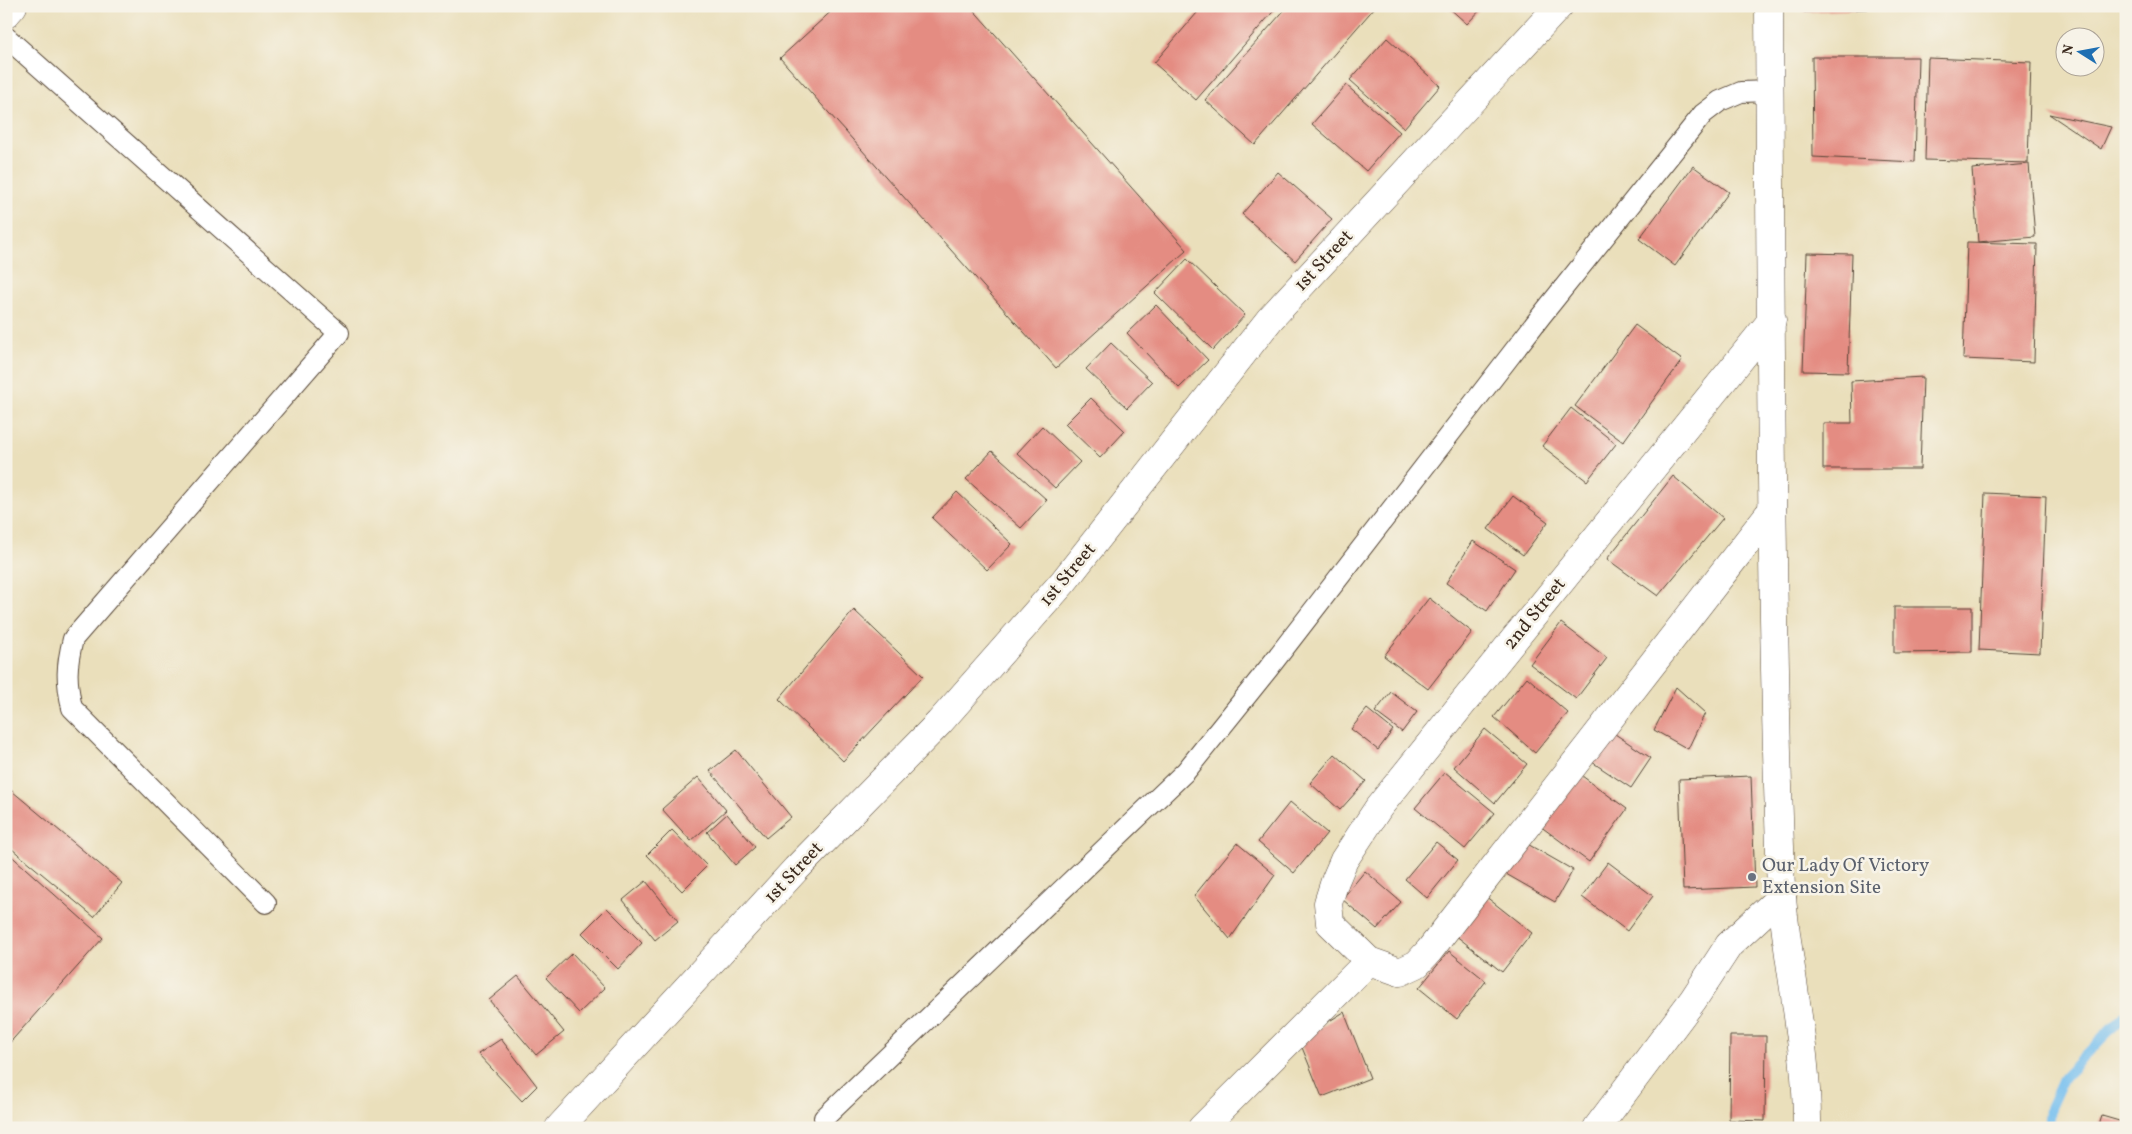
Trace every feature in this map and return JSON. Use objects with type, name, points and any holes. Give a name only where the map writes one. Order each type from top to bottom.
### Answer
[{"type":"street","points":[[6,14],[13,6]]},
{"type":"street","name":"1st Street","points":[[559,1128],[796,869],[939,723],[1064,581],[1270,319],[1558,6]]},
{"type":"street","points":[[1769,6],[1772,510],[1782,896],[1799,1032],[1807,1128]]},
{"type":"street","name":"2nd Street","points":[[1370,961],[1330,923],[1328,903],[1344,860],[1379,807],[1772,320]]},
{"type":"street","points":[[1202,1128],[1370,961],[1400,972],[1417,964],[1429,951],[1772,510]]},
{"type":"street","points":[[1597,1128],[1693,1000],[1729,945],[1782,896]]},
{"type":"lane","points":[[6,37],[339,333],[73,639],[68,659],[66,681],[72,708],[266,902]]},
{"type":"lane","points":[[824,1118],[1186,771],[1268,669],[1541,316],[1703,114],[1720,102],[1741,92],[1770,90]]},
{"type":"building","points":[[837,6],[970,6],[1187,250],[1056,368],[780,58]]},
{"type":"building","points":[[1203,6],[1278,6],[1196,100],[1154,63]]},
{"type":"building","points":[[1288,6],[1376,6],[1255,145],[1205,100]]},
{"type":"building","points":[[1447,6],[1484,6],[1467,24]]},
{"type":"building","points":[[1804,6],[1868,6],[1868,9],[1804,12]]},
{"type":"building","points":[[1387,38],[1440,86],[1404,128],[1350,80]]},
{"type":"building","points":[[1812,57],[1918,57],[1915,162],[1813,157]]},
{"type":"building","points":[[1928,58],[2031,62],[2028,163],[1925,160]]},
{"type":"building","points":[[1346,85],[1400,132],[1366,171],[1312,124]]},
{"type":"building","points":[[2049,114],[2111,127],[2101,149]]},
{"type":"building","points":[[2029,164],[2035,237],[1978,242],[1972,169]]},
{"type":"building","points":[[1693,166],[1729,192],[1675,266],[1639,239]]},
{"type":"building","points":[[1278,172],[1332,219],[1295,261],[1242,214]]},
{"type":"building","points":[[1967,242],[2037,244],[2034,362],[1963,359]]},
{"type":"building","points":[[1807,253],[1852,254],[1848,372],[1803,371]]},
{"type":"building","points":[[1187,259],[1245,315],[1213,350],[1155,293]]},
{"type":"building","points":[[1156,305],[1208,360],[1179,388],[1127,333]]},
{"type":"building","points":[[1635,325],[1682,360],[1623,442],[1575,406]]},
{"type":"building","points":[[1111,343],[1152,382],[1127,408],[1086,369]]},
{"type":"building","points":[[1923,377],[1920,469],[1823,469],[1823,423],[1852,423],[1851,381]]},
{"type":"building","points":[[1091,398],[1125,431],[1100,458],[1065,424]]},
{"type":"building","points":[[1571,408],[1616,444],[1587,481],[1542,446]]},
{"type":"building","points":[[1042,426],[1080,462],[1055,488],[1017,453]]},
{"type":"building","points":[[992,451],[1047,500],[1021,528],[966,479]]},
{"type":"building","points":[[1673,476],[1723,518],[1658,596],[1607,559]]},
{"type":"building","points":[[957,492],[1012,544],[987,570],[932,518]]},
{"type":"building","points":[[1985,493],[2046,496],[2040,653],[1979,650]]},
{"type":"building","points":[[1513,496],[1548,522],[1523,555],[1488,529]]},
{"type":"building","points":[[1473,541],[1515,569],[1487,611],[1446,583]]},
{"type":"building","points":[[1429,598],[1472,632],[1428,689],[1384,656]]},
{"type":"building","points":[[1894,607],[1972,607],[1972,652],[1894,653]]},
{"type":"building","points":[[854,610],[923,676],[843,761],[779,699]]},
{"type":"building","points":[[1561,623],[1607,658],[1576,699],[1530,664]]},
{"type":"building","points":[[1527,677],[1568,713],[1535,753],[1494,717]]},
{"type":"building","points":[[1676,687],[1705,713],[1688,749],[1654,730]]},
{"type":"building","points":[[1391,692],[1417,712],[1402,732],[1375,712]]},
{"type":"building","points":[[1367,709],[1393,730],[1378,750],[1351,729]]},
{"type":"building","points":[[1485,729],[1527,764],[1495,803],[1454,767]]},
{"type":"building","points":[[1609,730],[1651,758],[1631,788],[1589,760]]},
{"type":"building","points":[[736,750],[791,817],[766,838],[710,771]]},
{"type":"building","points":[[1335,754],[1366,781],[1340,810],[1310,783]]},
{"type":"building","points":[[1445,772],[1495,813],[1465,849],[1415,808]]},
{"type":"building","points":[[1578,773],[1627,809],[1589,862],[1540,826]]},
{"type":"building","points":[[1751,776],[1755,887],[1683,890],[1679,779]]},
{"type":"building","points":[[698,777],[726,810],[691,841],[662,809]]},
{"type":"building","points":[[6,786],[122,883],[94,917],[6,844]]},
{"type":"building","points":[[1290,802],[1327,833],[1294,873],[1258,842]]},
{"type":"building","points":[[727,814],[755,847],[735,865],[707,832]]},
{"type":"building","points":[[672,830],[707,866],[682,891],[647,855]]},
{"type":"building","points":[[1436,842],[1458,860],[1427,898],[1405,879]]},
{"type":"building","points":[[1524,842],[1573,870],[1555,902],[1506,874]]},
{"type":"building","points":[[1237,843],[1275,875],[1230,939],[1194,896]]},
{"type":"building","points":[[6,851],[103,938],[6,1047]]},
{"type":"building","points":[[1608,862],[1653,896],[1627,931],[1582,897]]},
{"type":"building","points":[[1365,871],[1401,902],[1377,929],[1342,899]]},
{"type":"building","points":[[646,881],[678,921],[655,940],[623,900]]},
{"type":"building","points":[[1480,892],[1532,933],[1502,972],[1450,931]]},
{"type":"building","points":[[607,908],[642,943],[618,969],[582,933]]},
{"type":"building","points":[[1449,951],[1486,981],[1457,1019],[1419,988]]},
{"type":"building","points":[[572,953],[605,988],[579,1013],[546,978]]},
{"type":"building","points":[[518,976],[564,1032],[536,1055],[489,1000]]},
{"type":"building","points":[[1344,1012],[1370,1078],[1322,1097],[1299,1040]]},
{"type":"building","points":[[1730,1036],[1766,1036],[1765,1121],[1729,1120]]},
{"type":"building","points":[[501,1039],[537,1086],[522,1101],[478,1054]]},
{"type":"building","points":[[2102,1116],[2126,1123],[2126,1128],[2098,1128]]},
{"type":"waterway","points":[[2048,1128],[2050,1108],[2064,1077],[2126,1014]]},
{"type":"place","name":"Our Lady Of Victory Extension Site","points":[[1752,877]]}]
